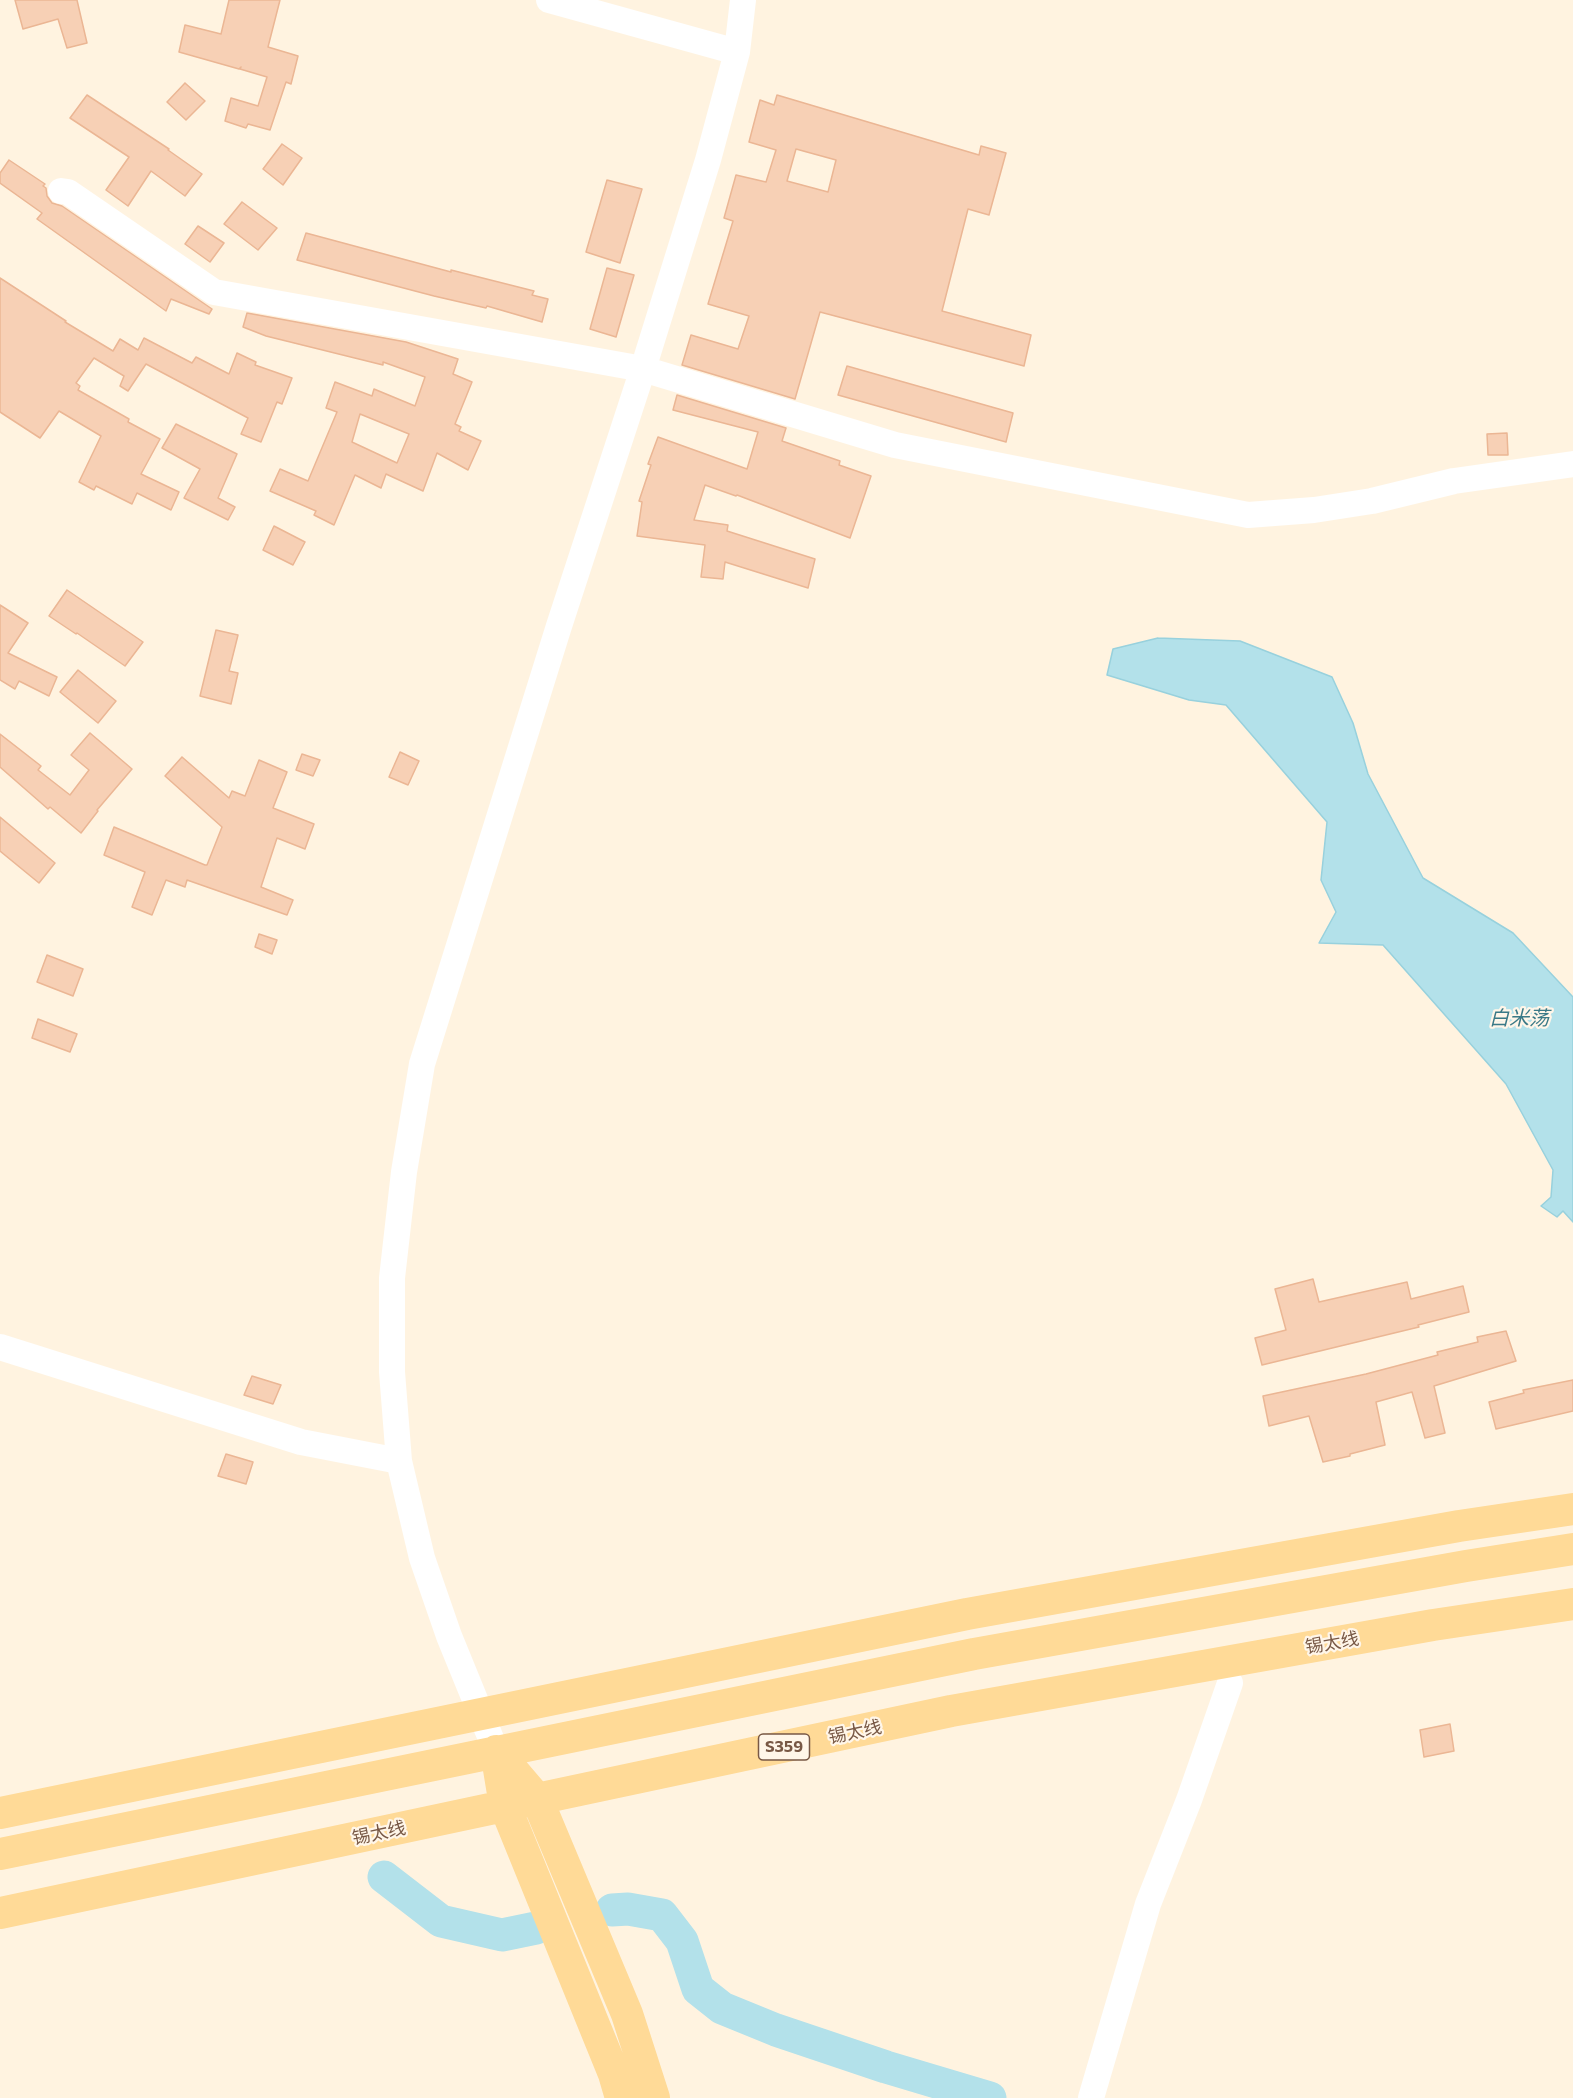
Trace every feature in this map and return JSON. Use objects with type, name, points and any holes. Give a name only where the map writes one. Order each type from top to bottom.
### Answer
[{"type":"main road","points":[[0,1813],[967,1614],[1459,1526],[1573,1509]]},
{"type":"main road","points":[[0,1854],[974,1654],[1454,1568],[1573,1549]]},
{"type":"main road","name":"锡太线","points":[[0,1913],[951,1711],[1433,1625],[1573,1604]]},
{"type":"main road","points":[[496,1751],[537,1799],[627,2014],[654,2098]]},
{"type":"main road","points":[[496,1751],[505,1806],[614,2074],[621,2098]]},
{"type":"street","points":[[549,0],[737,52]]},
{"type":"street","points":[[496,1751],[449,1636],[422,1558],[399,1461],[392,1372],[392,1278],[404,1172],[422,1064],[708,160],[737,52],[743,0]]},
{"type":"street","points":[[61,191],[68,192],[214,292],[643,369],[895,445],[1248,515],[1314,510],[1372,501],[1454,481],[1573,464]]},
{"type":"street","points":[[0,1347],[301,1442],[399,1461]]},
{"type":"street","points":[[1091,2096],[1148,1904],[1189,1800],[1230,1683]]},
{"type":"water","name":"白米荡","points":[[1158,638],[1240,641],[1332,677],[1353,723],[1368,774],[1423,878],[1513,933],[1573,997],[1573,1222],[1563,1211],[1557,1217],[1541,1206],[1551,1197],[1553,1170],[1506,1084],[1383,945],[1319,943],[1336,912],[1321,880],[1327,822],[1226,705],[1189,700],[1107,675],[1113,649]]},
{"type":"building","points":[[15,0],[77,0],[87,43],[67,48],[58,19],[23,29]]},
{"type":"building","points":[[229,0],[280,0],[268,47],[298,56],[291,84],[286,82],[270,130],[248,124],[246,128],[225,121],[231,98],[258,106],[267,77],[240,69],[241,67],[239,69],[179,52],[185,25],[221,34]]},
{"type":"building","points":[[185,83],[205,101],[186,120],[167,102]]},
{"type":"building","points":[[87,95],[169,149],[202,174],[185,196],[151,171],[128,206],[106,190],[129,157],[70,118]]},
{"type":"building","points":[[777,95],[979,155],[981,146],[1006,153],[989,215],[968,209],[942,311],[1031,335],[1024,366],[820,312],[795,399],[682,365],[691,335],[738,349],[749,316],[708,304],[733,221],[724,218],[736,175],[766,182],[776,150],[749,142],[760,100],[774,105]],"holes":[[[796,149],[836,160],[828,192],[787,181]]]},
{"type":"building","points":[[282,144],[302,158],[283,185],[263,169]]},
{"type":"building","points":[[9,160],[45,184],[43,186],[52,203],[62,206],[212,309],[209,314],[171,299],[166,311],[37,219],[42,213],[0,183],[0,173]]},
{"type":"building","points":[[607,180],[642,189],[620,263],[586,252]]},
{"type":"building","points":[[242,202],[277,228],[258,250],[224,224]]},
{"type":"building","points":[[198,226],[224,243],[210,262],[185,244]]},
{"type":"building","points":[[306,233],[451,272],[451,270],[534,291],[532,295],[548,299],[542,322],[487,306],[486,308],[434,296],[297,260]]},
{"type":"building","points":[[607,268],[634,275],[616,337],[590,329]]},
{"type":"building","points":[[0,278],[113,351],[120,339],[138,350],[144,338],[192,363],[196,357],[229,374],[237,353],[256,362],[255,365],[292,378],[282,404],[277,402],[261,442],[241,434],[248,418],[146,364],[128,391],[120,386],[124,376],[94,358],[76,383],[80,386],[78,390],[129,419],[128,422],[160,439],[141,474],[179,492],[171,510],[137,493],[132,504],[96,486],[94,490],[79,482],[101,436],[59,411],[40,438],[0,412]]},
{"type":"building","points":[[247,313],[406,342],[458,359],[453,374],[472,382],[455,424],[461,427],[459,431],[481,441],[468,470],[437,453],[423,491],[386,474],[381,488],[355,475],[334,525],[314,515],[316,511],[270,491],[280,469],[308,481],[337,412],[326,408],[335,382],[372,396],[374,389],[415,406],[425,377],[383,362],[383,365],[266,336],[243,327]],"holes":[[[360,414],[409,434],[397,463],[352,442]]]},
{"type":"building","points":[[847,366],[1013,413],[1006,442],[838,395]]},
{"type":"building","points":[[677,395],[786,428],[782,441],[840,461],[839,465],[871,476],[850,538],[705,485],[694,520],[728,525],[727,531],[815,559],[808,588],[725,562],[723,579],[701,577],[705,545],[637,536],[642,502],[639,501],[651,465],[648,464],[658,437],[747,469],[758,432],[673,410]]},
{"type":"building","points":[[176,424],[237,454],[218,498],[235,507],[228,520],[184,498],[200,469],[162,448]]},
{"type":"building","points":[[1507,433],[1508,455],[1488,455],[1487,434]]},
{"type":"building","points":[[274,526],[305,542],[293,565],[263,550]]},
{"type":"building","points":[[67,590],[143,642],[125,666],[49,616]]},
{"type":"building","points":[[0,605],[28,623],[8,653],[57,677],[49,696],[19,681],[15,689],[0,680]]},
{"type":"building","points":[[216,630],[238,635],[229,671],[238,673],[231,704],[200,696]]},
{"type":"building","points":[[78,670],[116,701],[98,723],[60,692]]},
{"type":"building","points":[[90,733],[132,769],[97,810],[81,833],[50,807],[48,809],[0,767],[0,734],[41,766],[38,770],[70,795],[89,770],[71,755]]},
{"type":"building","points":[[400,752],[419,761],[408,785],[389,777]]},
{"type":"building","points":[[302,754],[320,760],[313,776],[296,770]]},
{"type":"building","points":[[182,757],[229,798],[232,791],[245,796],[259,760],[287,772],[273,808],[314,824],[305,849],[277,838],[261,887],[293,900],[287,915],[187,880],[185,887],[166,880],[152,915],[132,907],[145,872],[104,855],[114,827],[207,865],[222,827],[165,776]]},
{"type":"building","points":[[0,817],[55,863],[39,883],[0,851]]},
{"type":"building","points":[[259,934],[277,940],[272,954],[255,947]]},
{"type":"building","points":[[47,955],[83,969],[73,996],[37,982]]},
{"type":"building","points":[[38,1019],[77,1034],[70,1052],[32,1038]]},
{"type":"building","points":[[1313,1279],[1319,1302],[1407,1282],[1411,1299],[1463,1286],[1469,1312],[1418,1325],[1419,1327],[1262,1365],[1255,1338],[1286,1330],[1275,1289]]},
{"type":"building","points":[[1506,1331],[1516,1361],[1434,1386],[1445,1433],[1425,1438],[1412,1392],[1376,1402],[1385,1445],[1350,1454],[1350,1456],[1323,1462],[1309,1416],[1269,1426],[1263,1396],[1366,1374],[1438,1355],[1437,1352],[1478,1342],[1477,1337]]},
{"type":"building","points":[[252,1376],[281,1385],[273,1404],[244,1395]]},
{"type":"building","points":[[1573,1380],[1573,1411],[1496,1429],[1489,1402],[1524,1393],[1523,1390]]},
{"type":"building","points":[[226,1454],[253,1462],[246,1484],[218,1476]]},
{"type":"building","points":[[1450,1724],[1454,1751],[1424,1757],[1420,1730]]},
{"type":"waterway","points":[[384,1877],[441,1921],[502,1935],[536,1928]]},
{"type":"waterway","points":[[612,1910],[628,1909],[662,1915],[682,1941],[698,1989],[722,2008],[776,2030],[886,2067],[990,2098]]}]
